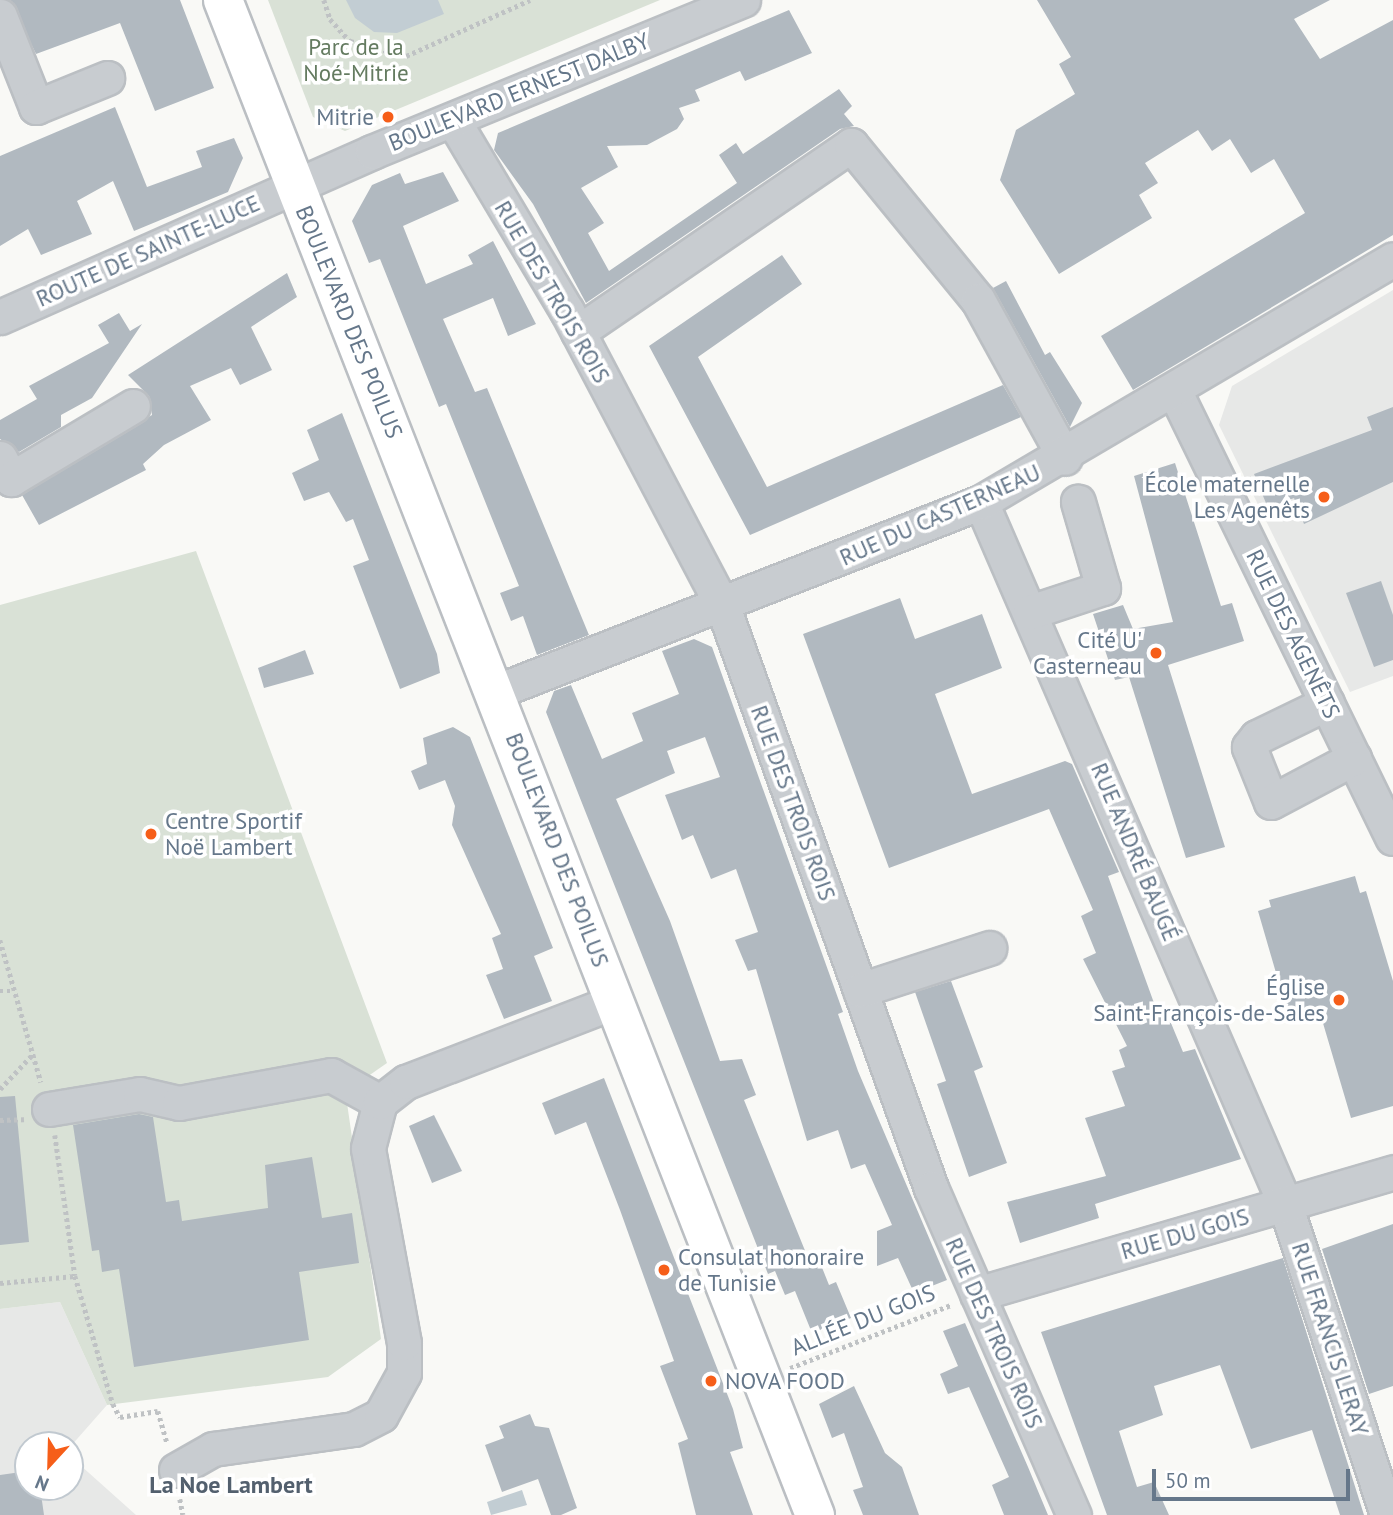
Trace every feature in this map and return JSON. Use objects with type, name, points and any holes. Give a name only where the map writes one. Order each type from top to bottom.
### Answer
[{"type":"main road","name":"BOULEVARD DES POILUS","points":[[223,0],[815,1515]]},
{"type":"street","name":"BOULEVARD ERNEST DALBY","points":[[295,186],[743,0]]},
{"type":"street","points":[[0,16],[36,107],[107,78]]},
{"type":"street","name":"RUE DES TROIS ROIS","points":[[453,120],[578,332],[723,607],[931,1188],[1074,1515]]},
{"type":"street","points":[[578,332],[852,145],[978,300],[1065,458]]},
{"type":"street","name":"ROUTE DE SAINTE-LUCE","points":[[0,317],[295,186]]},
{"type":"street","name":"RUE DU CASTERNEAU","points":[[495,692],[723,607],[981,502],[1065,458],[1393,259]]},
{"type":"street","name":"RUE DES AGENÊTS","points":[[1175,392],[1393,838]]},
{"type":"street","points":[[0,458],[11,479],[133,405]]},
{"type":"street","name":"RUE ANDRÉ BAUGÉ","points":[[981,502],[1285,1204]]},
{"type":"street","points":[[1030,612],[1103,588],[1078,502]]},
{"type":"street","points":[[1327,703],[1257,737],[1249,747],[1271,802],[1354,758]]},
{"type":"street","points":[[860,990],[989,948]]},
{"type":"street","points":[[176,1470],[213,1449],[355,1429],[381,1415],[395,1398],[404,1343],[368,1147],[380,1102],[406,1082],[616,1000]]},
{"type":"street","points":[[37,1118],[140,1094],[179,1103],[331,1075],[380,1102]]},
{"type":"street","name":"RUE DU GOIS","points":[[977,1294],[1393,1172]]},
{"type":"street","name":"RUE FRANCIS LERAY","points":[[1285,1204],[1387,1515]]},
{"type":"path","points":[[324,0],[330,19],[350,41],[406,56],[530,0]]},
{"type":"path","points":[[0,940],[33,1054],[37,1118],[75,1276],[113,1404],[120,1417],[158,1411],[176,1470]]},
{"type":"path","points":[[0,990],[14,991]]},
{"type":"path","points":[[0,1089],[33,1054]]},
{"type":"path","points":[[0,1120],[37,1118]]},
{"type":"path","points":[[0,1283],[75,1276]]},
{"type":"path","name":"ALLÉE DU GOIS","points":[[762,1380],[977,1294]]},
{"type":"shaded area","points":[[346,0],[438,0],[444,14],[397,33],[374,32],[355,18]]},
{"type":"shaded area","name":"École maternelle Les Agenêts","points":[[1393,290],[1393,676],[1350,692],[1219,425],[1232,386]]},
{"type":"shaded area","points":[[60,1302],[107,1405],[84,1431],[14,1431],[14,1501],[84,1501],[84,1469],[136,1515],[0,1515],[0,1309]]},
{"type":"shaded area","points":[[522,1490],[527,1505],[491,1515],[487,1502]]},
{"type":"green space","name":"Parc de la Noé-Mitrie","points":[[268,0],[660,0],[345,131],[313,117]]},
{"type":"green space","name":"Centre Sportif Noë Lambert","points":[[196,551],[387,1063],[364,1079],[347,1103],[381,1339],[328,1377],[107,1405],[60,1302],[0,1309],[0,605]]},
{"type":"building","points":[[10,0],[180,0],[214,88],[155,111],[120,23],[36,54]]},
{"type":"building","points":[[1037,0],[1330,0],[1294,19],[1320,59],[1393,20],[1393,235],[1133,390],[1101,336],[1305,213],[1274,159],[1251,173],[1230,139],[1212,151],[1198,130],[1145,163],[1158,183],[1139,195],[1152,218],[1059,274],[1000,180],[1016,130],[1075,94],[1059,64],[1071,57]]},
{"type":"building","points":[[789,10],[812,53],[745,81],[740,71],[695,90],[700,101],[679,108],[684,119],[677,129],[647,145],[607,146],[618,167],[581,188],[604,223],[588,233],[609,271],[737,183],[719,155],[736,143],[743,154],[839,89],[852,106],[844,114],[854,126],[840,129],[586,303],[533,204],[494,150],[498,133]]},
{"type":"building","points":[[115,107],[147,187],[202,167],[196,151],[234,138],[243,158],[228,192],[134,231],[113,181],[77,201],[92,234],[41,255],[28,229],[0,246],[0,156]]},
{"type":"building","points":[[443,172],[459,201],[403,226],[426,284],[473,264],[468,255],[493,241],[536,324],[508,336],[493,298],[443,319],[475,392],[487,388],[589,635],[537,655],[523,616],[511,621],[500,593],[519,586],[446,404],[439,407],[380,259],[369,263],[352,221],[372,185],[400,173],[405,184]]},
{"type":"building","points":[[782,255],[802,284],[698,357],[767,487],[1003,385],[1021,417],[750,535],[649,346]]},
{"type":"building","points":[[287,273],[297,297],[251,327],[272,370],[240,385],[231,368],[190,386],[211,420],[164,445],[143,464],[146,470],[39,525],[22,495],[152,415],[149,396],[128,375]]},
{"type":"building","points":[[1006,281],[1045,355],[1050,352],[1082,403],[1070,427],[993,288]]},
{"type":"building","points":[[119,313],[130,331],[142,324],[92,398],[61,415],[61,427],[19,452],[0,439],[0,420],[37,399],[29,386],[109,343],[98,325]]},
{"type":"building","points":[[1393,407],[1393,482],[1304,524],[1294,498],[1268,508],[1254,474],[1372,430],[1367,417]]},
{"type":"building","points":[[342,413],[437,654],[440,673],[400,689],[353,566],[369,560],[353,519],[346,522],[329,492],[304,501],[292,473],[319,460],[307,430]]},
{"type":"building","name":"Cité U' Casterneau","points":[[1175,463],[1221,606],[1232,603],[1244,641],[1168,665],[1225,847],[1186,858],[1129,677],[1115,680],[1093,614],[1123,605],[1133,629],[1173,622],[1134,476]]},
{"type":"building","points":[[1381,581],[1393,615],[1393,660],[1374,667],[1346,593]]},
{"type":"building","points":[[900,598],[915,639],[982,614],[1002,668],[935,694],[972,794],[1065,761],[1072,764],[1119,872],[1108,876],[1158,1014],[1166,1011],[1183,1052],[1195,1049],[1241,1159],[1095,1204],[1099,1218],[1020,1243],[1007,1202],[1106,1176],[1085,1118],[1125,1106],[1112,1071],[1125,1067],[1119,1050],[1127,1046],[1083,959],[1096,953],[1081,916],[1093,910],[1049,809],[889,868],[803,634]]},
{"type":"building","points":[[694,639],[712,647],[843,1012],[838,1014],[858,1071],[947,1280],[914,1293],[898,1258],[877,1266],[877,1231],[892,1225],[865,1164],[851,1169],[838,1130],[807,1141],[756,969],[748,971],[735,940],[758,932],[736,869],[711,879],[693,835],[682,840],[665,795],[720,777],[705,737],[667,751],[675,773],[616,799],[670,921],[720,1061],[742,1059],[756,1095],[744,1100],[808,1258],[817,1255],[829,1285],[836,1282],[851,1318],[812,1333],[795,1291],[785,1295],[775,1271],[768,1274],[546,712],[554,691],[571,685],[602,759],[643,741],[632,713],[679,694],[662,651]]},
{"type":"building","points":[[305,650],[314,674],[264,688],[258,668]]},
{"type":"building","points":[[453,727],[470,737],[553,948],[534,956],[552,1001],[504,1019],[486,975],[503,969],[492,938],[501,934],[452,825],[455,806],[445,780],[419,790],[411,771],[427,764],[423,738]]},
{"type":"building","name":"Église Saint-François-de-Sales","points":[[1355,876],[1360,893],[1366,891],[1393,981],[1393,1106],[1351,1118],[1320,1013],[1290,1021],[1258,911],[1271,907],[1269,900]]},
{"type":"building","points":[[951,981],[983,1067],[974,1071],[1007,1163],[969,1177],[937,1084],[946,1081],[915,992]]},
{"type":"building","points":[[604,1078],[733,1409],[743,1448],[730,1452],[753,1515],[696,1515],[678,1443],[688,1439],[660,1366],[674,1361],[620,1210],[586,1122],[555,1135],[542,1103]]},
{"type":"building","points":[[15,1096],[29,1242],[0,1245],[0,1097]]},
{"type":"building","points":[[139,1114],[153,1117],[166,1202],[179,1200],[182,1221],[268,1208],[265,1165],[312,1157],[322,1218],[352,1213],[359,1263],[299,1272],[309,1340],[134,1367],[119,1269],[102,1272],[99,1250],[92,1251],[73,1125]]},
{"type":"building","points":[[434,1115],[462,1171],[432,1183],[409,1126]]},
{"type":"building","points":[[1393,1224],[1393,1386],[1369,1394],[1322,1249]]},
{"type":"building","points":[[1283,1258],[1364,1515],[1340,1515],[1312,1430],[1251,1449],[1220,1365],[1154,1386],[1163,1415],[1119,1431],[1137,1487],[1154,1482],[1169,1515],[1107,1515],[1041,1332]]},
{"type":"building","points":[[965,1323],[1048,1515],[1004,1515],[992,1485],[1009,1477],[969,1387],[948,1394],[940,1374],[958,1366],[943,1331]]},
{"type":"building","points":[[854,1386],[885,1453],[902,1467],[919,1515],[863,1515],[853,1490],[863,1487],[844,1433],[832,1438],[819,1404]]},
{"type":"building","points":[[530,1414],[535,1426],[549,1428],[577,1508],[561,1515],[551,1515],[538,1479],[502,1492],[485,1445],[504,1438],[499,1426]]},
{"type":"building","points":[[14,1473],[14,1501],[42,1501],[44,1515],[0,1515],[0,1475]]},
{"type":"place","name":"Mitrie","points":[[388,117]]},
{"type":"place","name":"École maternelle Les Agenêts","points":[[1324,497]]},
{"type":"place","name":"Cité U' Casterneau","points":[[1156,653]]},
{"type":"place","name":"Centre Sportif Noë Lambert","points":[[151,834]]},
{"type":"place","name":"Église Saint-François-de-Sales","points":[[1339,1000]]},
{"type":"place","name":"Consulat honoraire de Tunisie","points":[[664,1270]]},
{"type":"place","name":"NOVA FOOD","points":[[711,1381]]},
{"type":"district","name":"La Noe Lambert","points":[[231,1485]]}]
